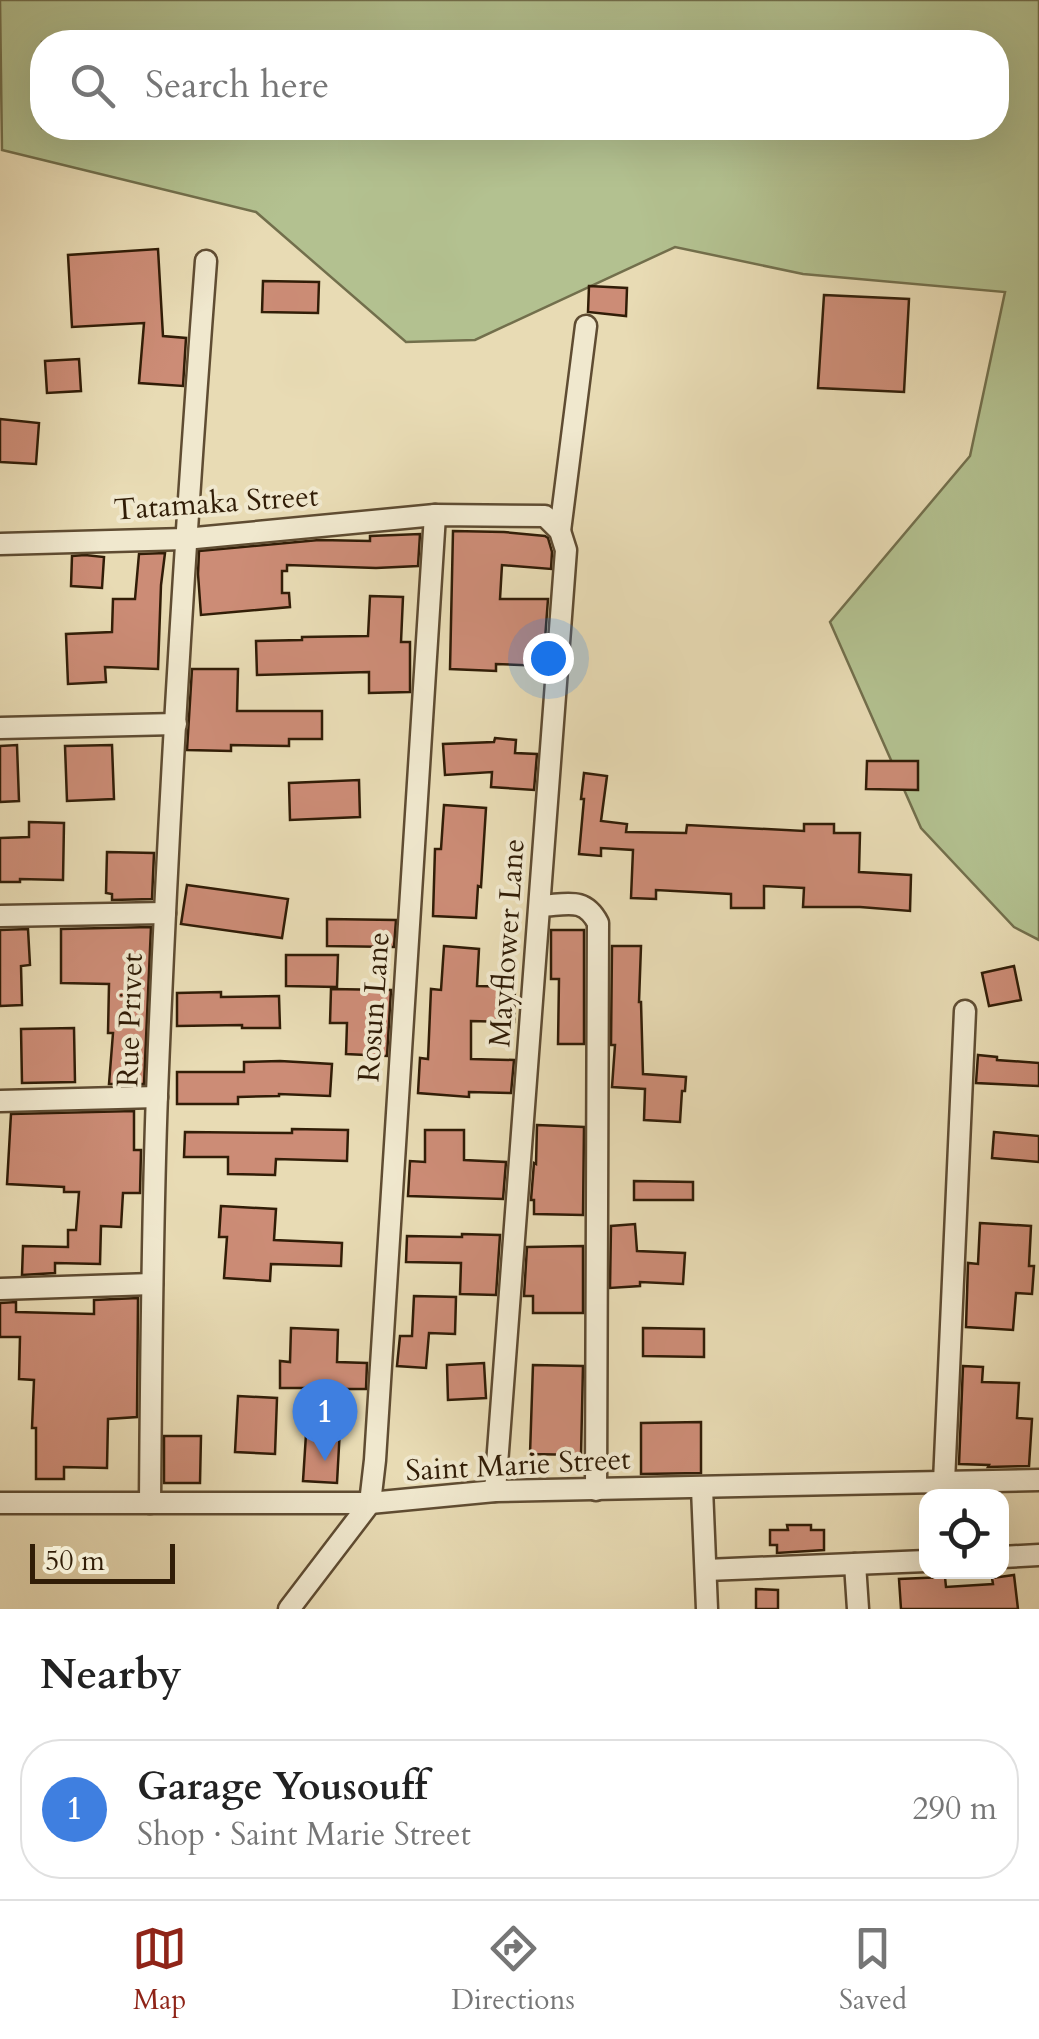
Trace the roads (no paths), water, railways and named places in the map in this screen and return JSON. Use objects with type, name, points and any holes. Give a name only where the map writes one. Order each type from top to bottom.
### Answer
[{"type":"street","name":"Rue Privet","points":[[150,1503],[152,1284],[165,913],[185,540],[206,261]]},
{"type":"street","name":"Mayflower Lane","points":[[496,1491],[566,550],[560,531],[586,326]]},
{"type":"street","name":"Tatamaka Street","points":[[0,544],[185,540],[435,515]]},
{"type":"street","points":[[435,515],[545,516],[560,531]]},
{"type":"street","name":"Rosun Lane","points":[[370,1503],[435,515]]},
{"type":"street","points":[[0,728],[176,724]]},
{"type":"street","points":[[540,906],[582,904],[591,910],[598,923],[596,1490]]},
{"type":"street","points":[[0,916],[165,913]]},
{"type":"street","points":[[944,1482],[966,1011]]},
{"type":"street","points":[[0,1101],[157,1097]]},
{"type":"street","points":[[0,1290],[152,1284]]},
{"type":"street","name":"Saint Marie Street","points":[[0,1504],[370,1503],[496,1491],[1039,1480]]},
{"type":"street","points":[[702,1488],[707,1609]]},
{"type":"street","points":[[289,1609],[370,1503]]},
{"type":"street","points":[[1009,1557],[1039,1555]]},
{"type":"street","points":[[706,1570],[919,1560]]},
{"type":"street","points":[[855,1564],[858,1609]]},
{"type":"place","name":"Garage Yousouff","points":[[325,1461]]}]
